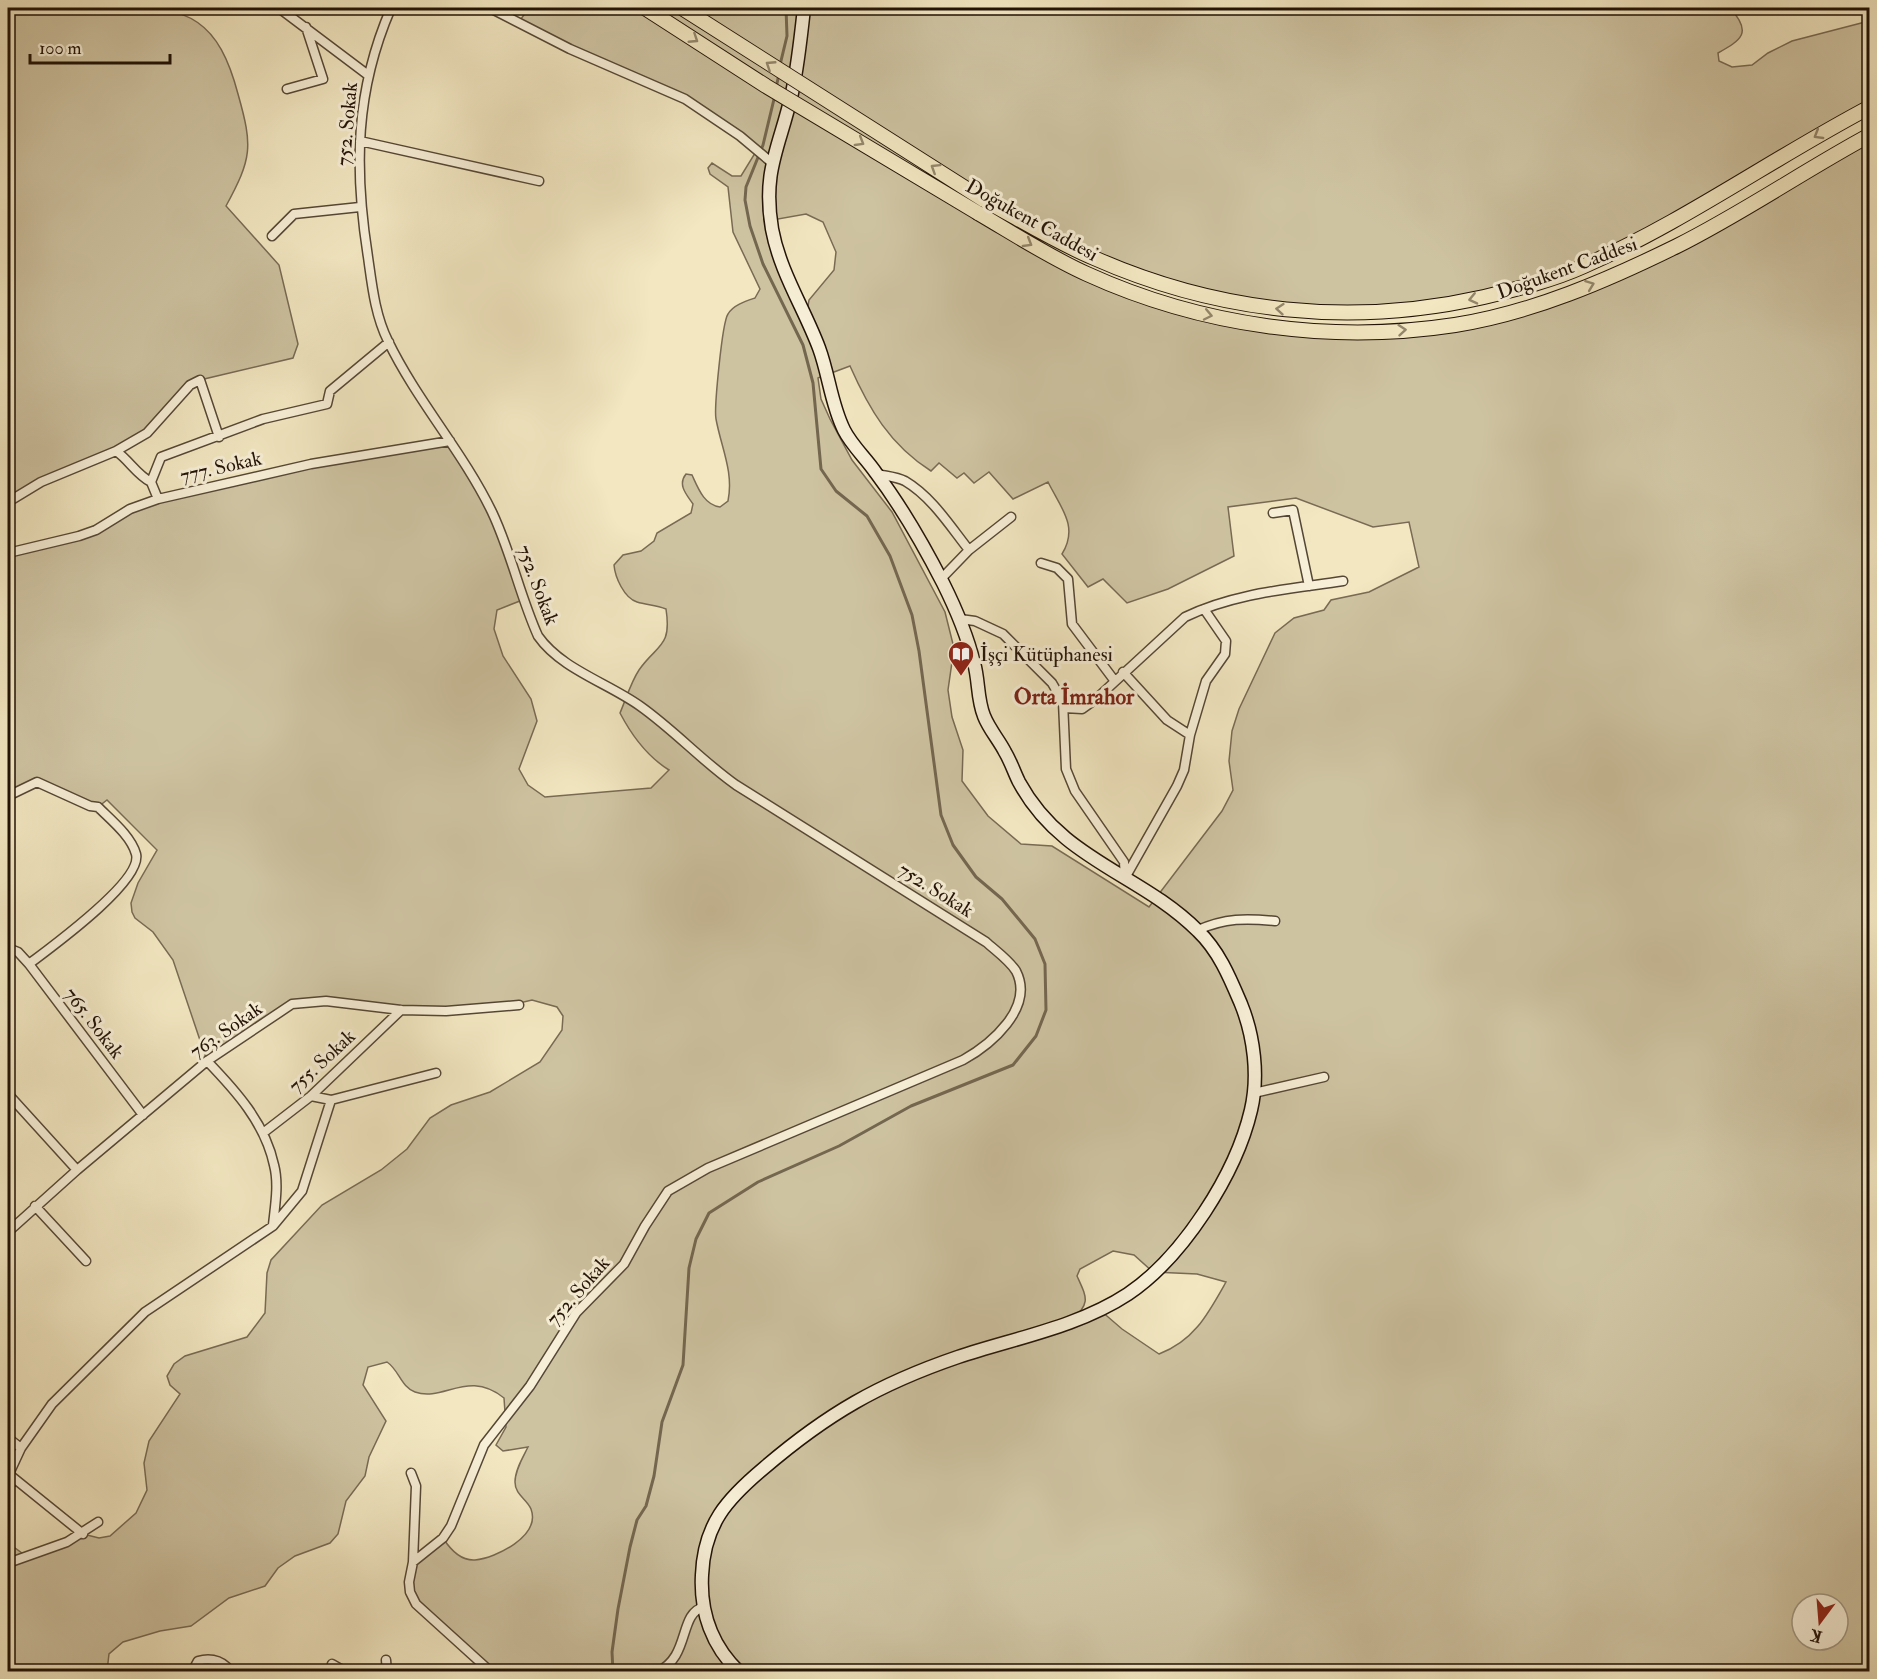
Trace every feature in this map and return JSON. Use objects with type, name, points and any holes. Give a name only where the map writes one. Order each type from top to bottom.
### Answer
[{"type":"main road","name":"Doğukent Caddesi","points":[[645,8],[766,86],[1040,250],[1088,274],[1198,313],[1255,325],[1319,332],[1394,331],[1456,325],[1524,309],[1594,283],[1678,245],[1869,135]]},
{"type":"main road","name":"Doğukent Caddesi","points":[[682,8],[984,200],[1095,259],[1203,296],[1256,307],[1310,312],[1392,312],[1452,304],[1517,289],[1583,267],[1664,227],[1869,107]]},
{"type":"street","points":[[279,8],[368,75]]},
{"type":"street","name":"752. Sokak","points":[[391,8],[368,75],[360,141],[360,207],[376,304],[388,342],[493,513],[534,625],[546,647],[639,706],[711,768],[736,785],[985,942],[1016,971],[1020,991],[1015,1010],[1003,1028],[992,1041],[963,1060],[708,1168],[668,1191],[624,1264],[576,1313],[530,1386],[484,1445],[447,1532],[413,1562]]},
{"type":"street","points":[[490,8],[570,50],[685,99],[740,136],[771,162]]},
{"type":"street","points":[[739,1671],[717,1647],[704,1607],[702,1578],[705,1550],[719,1514],[748,1482],[819,1423],[855,1400],[885,1385],[964,1355],[1070,1322],[1100,1310],[1144,1283],[1195,1225],[1217,1191],[1232,1164],[1245,1130],[1254,1093],[1254,1058],[1246,1016],[1226,969],[1198,930],[1176,912],[1071,845],[1037,810],[1018,780],[983,714],[976,668],[960,619],[940,579],[877,474],[845,432],[829,389],[820,350],[779,256],[770,208],[768,180],[771,162],[793,86],[804,8]]},
{"type":"street","points":[[286,89],[323,79],[306,27]]},
{"type":"street","points":[[360,141],[539,181]]},
{"type":"street","points":[[272,236],[294,214],[360,207]]},
{"type":"street","points":[[151,482],[161,457],[263,419],[327,404],[330,391],[388,342]]},
{"type":"street","points":[[8,502],[41,482],[116,451],[147,433],[190,385],[200,380],[219,437]]},
{"type":"street","name":"777. Sokak","points":[[8,553],[96,530],[130,509],[158,499],[311,464],[450,441]]},
{"type":"street","points":[[116,451],[129,460],[142,477],[151,482],[158,499]]},
{"type":"street","points":[[877,474],[903,480],[922,495],[936,507],[969,550]]},
{"type":"street","points":[[1273,513],[1293,510],[1309,586]]},
{"type":"street","points":[[940,579],[969,550],[1011,517]]},
{"type":"street","points":[[1041,563],[1065,574],[1068,579],[1072,624],[1114,680]]},
{"type":"street","points":[[1064,708],[1082,709],[1185,617],[1227,600],[1343,581]]},
{"type":"street","points":[[1125,879],[1177,786],[1189,752],[1190,735],[1206,681],[1227,647],[1226,641],[1204,609]]},
{"type":"street","points":[[960,619],[975,621],[1003,634],[1052,683],[1064,708],[1066,769],[1075,790],[1124,862],[1125,879]]},
{"type":"street","points":[[1123,672],[1167,720],[1190,735]]},
{"type":"street","points":[[8,796],[37,782],[94,807],[130,842],[137,856],[134,867],[87,919],[29,964]]},
{"type":"street","points":[[1198,930],[1218,921],[1233,919],[1275,921]]},
{"type":"street","name":"765. Sokak","points":[[8,948],[18,952],[29,964],[144,1115]]},
{"type":"street","name":"763. Sokak","points":[[8,1232],[34,1206],[207,1061],[292,1004],[326,1001],[400,1010],[446,1011],[519,1005]]},
{"type":"street","name":"755. Sokak","points":[[263,1133],[311,1096],[400,1010]]},
{"type":"street","points":[[207,1061],[234,1088],[263,1133],[275,1166],[273,1226]]},
{"type":"street","points":[[311,1096],[331,1100],[436,1074]]},
{"type":"street","points":[[1254,1093],[1324,1077]]},
{"type":"street","points":[[8,1094],[77,1170]]},
{"type":"street","points":[[8,1516],[9,1475],[21,1448],[52,1404],[145,1312],[273,1226],[302,1191],[331,1100]]},
{"type":"street","points":[[34,1206],[86,1261]]},
{"type":"street","points":[[8,1438],[21,1448]]},
{"type":"street","points":[[411,1473],[416,1486],[410,1592],[416,1604],[491,1671]]},
{"type":"street","points":[[9,1475],[83,1534]]},
{"type":"street","points":[[8,1563],[67,1542],[83,1534],[98,1522]]},
{"type":"street","points":[[657,1671],[674,1661],[681,1647],[690,1616],[696,1609],[704,1607]]},
{"type":"street","points":[[192,1671],[198,1661],[205,1659],[219,1660],[227,1667]]},
{"type":"street","points":[[386,1660],[387,1671]]},
{"type":"street","points":[[332,1664],[346,1671]]},
{"type":"shaded area","points":[[8,8],[76,8],[94,11],[116,8],[164,10],[182,14],[198,22],[211,34],[230,69],[243,112],[248,140],[241,176],[226,206],[279,265],[298,344],[293,358],[200,380],[147,433],[8,502]]},
{"type":"shaded area","points":[[529,8],[1730,8],[1741,24],[1741,35],[1733,44],[1718,53],[1719,61],[1732,67],[1752,65],[1768,53],[1792,41],[1869,21],[1869,107],[1583,267],[1452,304],[1321,313],[1146,278],[971,192],[963,204],[1088,274],[1255,325],[1394,331],[1523,309],[1678,245],[1869,135],[1869,1671],[491,1671],[410,1592],[413,1562],[443,1538],[460,1556],[475,1560],[505,1550],[523,1536],[532,1519],[531,1509],[517,1490],[515,1477],[528,1447],[503,1451],[496,1445],[506,1427],[504,1398],[491,1390],[479,1386],[468,1386],[436,1393],[415,1392],[406,1386],[387,1362],[368,1367],[363,1385],[386,1421],[369,1457],[365,1476],[346,1501],[338,1534],[330,1543],[295,1556],[278,1568],[265,1586],[229,1598],[191,1626],[160,1631],[123,1642],[109,1654],[107,1671],[8,1671],[8,1547],[15,1548],[26,1556],[83,1534],[99,1538],[110,1536],[136,1513],[147,1490],[144,1463],[149,1441],[180,1394],[170,1385],[167,1376],[174,1364],[185,1356],[247,1337],[265,1313],[267,1273],[271,1260],[322,1205],[381,1170],[407,1149],[430,1118],[451,1105],[490,1092],[540,1062],[562,1030],[563,1016],[557,1007],[532,1000],[494,1009],[292,1004],[207,1061],[173,960],[153,932],[135,918],[132,912],[131,903],[138,883],[157,850],[107,800],[98,807],[37,782],[8,794],[8,553],[79,536],[114,517],[230,481],[450,444],[493,513],[525,599],[497,610],[494,629],[503,656],[531,699],[537,721],[519,769],[528,785],[545,797],[651,788],[669,770],[641,745],[620,713],[636,675],[665,639],[666,609],[632,600],[618,581],[614,565],[623,555],[641,551],[654,541],[657,533],[691,513],[693,504],[682,482],[686,474],[692,475],[702,495],[714,506],[720,507],[728,501],[728,470],[716,419],[723,333],[730,311],[755,298],[760,289],[733,232],[728,187],[710,174],[708,168],[712,163],[732,176],[741,176],[757,150],[703,110],[518,23]],"holes":[[[806,214],[823,222],[836,252],[834,270],[809,300],[806,319],[772,220]],[[850,366],[873,411],[892,438],[931,471],[939,463],[957,478],[964,473],[974,483],[989,472],[1013,499],[1048,482],[1063,509],[1068,526],[1069,535],[1062,554],[1088,587],[1103,579],[1127,603],[1168,589],[1234,556],[1228,507],[1296,498],[1373,527],[1409,522],[1419,567],[1369,592],[1331,600],[1324,610],[1294,618],[1275,633],[1239,709],[1232,731],[1229,761],[1233,790],[1222,811],[1149,907],[1052,846],[1021,844],[988,816],[962,781],[963,750],[952,717],[948,690],[954,648],[945,612],[892,512],[852,460],[821,399],[818,378]],[[1113,1251],[1134,1255],[1153,1272],[1197,1274],[1226,1282],[1206,1315],[1191,1334],[1182,1342],[1159,1354],[1122,1329],[1100,1310],[1071,1321],[1082,1309],[1085,1300],[1077,1276],[1080,1269]]]},
{"type":"waterway","points":[[780,65],[787,36],[786,8]]},
{"type":"waterway","points":[[776,88],[779,74]]},
{"type":"waterway","points":[[613,1672],[612,1652],[630,1547],[637,1520],[646,1506],[654,1476],[662,1422],[683,1365],[689,1268],[696,1239],[709,1213],[758,1182],[839,1146],[911,1106],[1013,1065],[1036,1036],[1046,1010],[1045,964],[1035,939],[1002,899],[976,877],[953,845],[941,815],[912,615],[890,556],[867,516],[836,491],[821,469],[813,383],[803,345],[763,264],[750,226],[745,200],[746,187],[763,145],[775,95]]},
{"type":"place","name":"İşçi Kütüphanesi","points":[[961,677]]},
{"type":"district","name":"Orta İmrahor","points":[[1074,697]]}]
